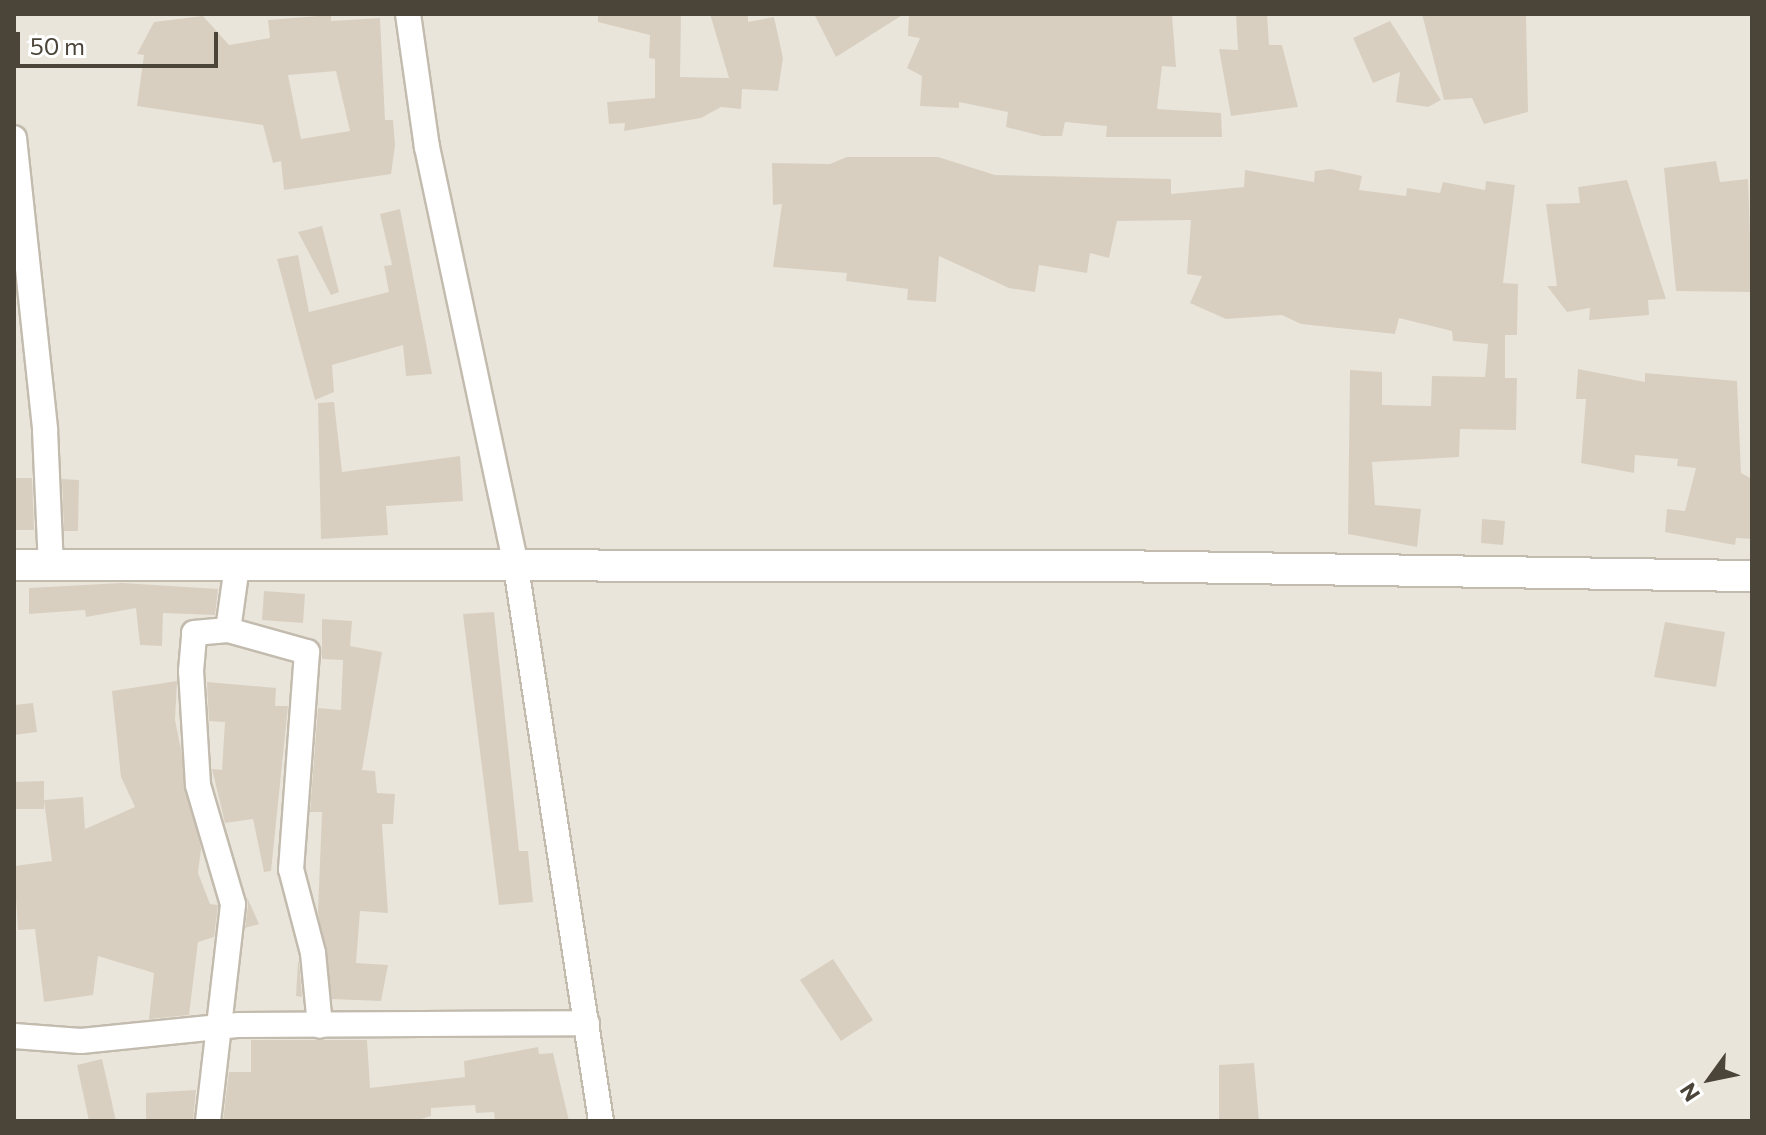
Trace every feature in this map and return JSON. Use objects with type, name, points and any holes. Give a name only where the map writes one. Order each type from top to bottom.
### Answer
[{"type":"street","points":[[408,14],[427,147],[516,567],[601,1121]]},
{"type":"street","points":[[14,138],[45,430],[51,565]]},
{"type":"street","points":[[14,565],[1752,576]]},
{"type":"street","points":[[228,630],[237,566]]},
{"type":"street","points":[[208,1121],[214,1032],[233,904],[198,785],[191,671],[194,633],[228,630],[307,652],[291,869],[313,953],[320,1026]]},
{"type":"street","points":[[14,1036],[81,1041],[320,1026],[587,1023]]},
{"type":"shaded area","points":[[14,14],[1752,14],[1752,1121],[14,1121]]},
{"type":"building","points":[[598,14],[681,14],[680,77],[729,78],[710,14],[748,14],[748,22],[774,17],[783,58],[778,91],[742,89],[741,109],[721,107],[701,118],[624,131],[625,123],[609,124],[607,102],[655,98],[655,59],[649,58],[650,35],[598,22]]},
{"type":"building","points":[[814,14],[904,14],[836,57]]},
{"type":"building","points":[[909,14],[1172,14],[1176,67],[1162,66],[1157,109],[1221,113],[1222,137],[1106,137],[1107,126],[1065,122],[1062,136],[1042,136],[1006,127],[1008,112],[959,102],[959,108],[920,106],[922,76],[907,68],[920,38],[908,36]]},
{"type":"building","points":[[1236,14],[1267,14],[1269,45],[1282,45],[1298,107],[1231,116],[1219,49],[1238,50]]},
{"type":"building","points":[[1422,14],[1526,14],[1528,112],[1484,124],[1472,98],[1444,100]]},
{"type":"building","points":[[331,15],[331,21],[380,18],[385,120],[393,120],[395,145],[391,174],[284,190],[281,161],[273,163],[263,125],[137,106],[144,55],[137,54],[154,22],[203,16],[229,45],[270,38],[268,20]],"holes":[[[336,71],[350,131],[301,139],[288,75]]]},
{"type":"building","points":[[1390,21],[1441,100],[1428,107],[1396,102],[1400,72],[1373,83],[1353,38]]},
{"type":"building","points":[[847,157],[938,157],[995,175],[1171,179],[1171,194],[1244,187],[1245,170],[1314,182],[1315,171],[1330,169],[1362,176],[1359,190],[1406,196],[1407,188],[1440,193],[1443,182],[1485,190],[1486,181],[1515,185],[1503,283],[1518,284],[1517,335],[1505,335],[1505,378],[1517,378],[1516,430],[1460,429],[1459,457],[1372,462],[1375,505],[1421,509],[1417,547],[1348,534],[1350,370],[1382,372],[1382,405],[1431,406],[1432,376],[1485,377],[1488,344],[1453,341],[1452,331],[1399,318],[1395,334],[1301,324],[1282,315],[1226,319],[1190,303],[1202,276],[1187,274],[1191,220],[1117,221],[1109,258],[1090,253],[1087,273],[1039,265],[1035,292],[1009,288],[939,256],[936,302],[907,300],[908,289],[846,281],[847,273],[773,267],[782,204],[773,205],[772,163],[830,164]]},
{"type":"building","points":[[1716,161],[1720,182],[1748,179],[1752,292],[1676,291],[1664,168]]},
{"type":"building","points":[[1627,180],[1666,299],[1648,300],[1649,315],[1589,320],[1590,308],[1567,312],[1547,286],[1557,286],[1546,204],[1580,203],[1578,187]]},
{"type":"building","points":[[400,209],[432,374],[406,376],[403,345],[332,365],[334,392],[315,400],[277,259],[298,255],[309,312],[389,292],[384,266],[392,265],[380,214]]},
{"type":"building","points":[[322,226],[339,292],[331,295],[298,232]]},
{"type":"building","points":[[1578,369],[1645,382],[1645,373],[1737,381],[1741,473],[1752,479],[1752,539],[1736,538],[1735,545],[1665,532],[1667,509],[1685,511],[1696,468],[1677,466],[1678,459],[1635,455],[1634,473],[1581,463],[1586,399],[1576,399]]},
{"type":"building","points":[[334,402],[342,472],[460,456],[463,501],[386,506],[388,535],[321,539],[318,403]]},
{"type":"building","points":[[15,478],[32,478],[34,530],[14,530]]},
{"type":"building","points":[[62,479],[79,480],[78,531],[64,531]]},
{"type":"building","points":[[1482,519],[1505,521],[1503,545],[1481,543]]},
{"type":"building","points":[[122,583],[218,589],[215,615],[163,613],[162,646],[140,645],[136,608],[86,617],[85,610],[29,614],[29,588]]},
{"type":"building","points":[[264,591],[305,594],[303,623],[262,620]]},
{"type":"building","points":[[494,612],[519,851],[528,851],[533,902],[499,905],[463,614]]},
{"type":"building","points":[[322,619],[352,621],[350,646],[382,652],[362,770],[375,771],[377,793],[395,794],[393,824],[382,824],[388,913],[360,911],[356,963],[388,965],[381,1001],[332,999],[318,912],[322,812],[310,812],[318,708],[341,710],[343,660],[322,659]]},
{"type":"building","points":[[1665,622],[1725,632],[1716,687],[1654,677]]},
{"type":"building","points":[[177,681],[175,720],[201,849],[198,873],[210,904],[218,905],[214,937],[198,942],[189,1015],[149,1019],[154,973],[98,956],[93,995],[44,1002],[35,929],[18,930],[14,866],[52,861],[44,800],[83,797],[85,829],[135,807],[121,777],[112,691]]},
{"type":"building","points":[[207,682],[276,688],[275,706],[288,706],[271,871],[264,872],[253,819],[225,823],[212,769],[222,770],[225,722],[209,721]]},
{"type":"building","points":[[33,703],[37,732],[14,735],[14,705]]},
{"type":"building","points":[[44,781],[44,809],[15,809],[14,782]]},
{"type":"building","points":[[247,897],[259,924],[245,928],[248,906]]},
{"type":"building","points":[[833,959],[873,1020],[841,1041],[800,980]]},
{"type":"building","points":[[299,962],[302,997],[296,996]]},
{"type":"building","points":[[251,1040],[367,1040],[370,1088],[465,1077],[464,1061],[538,1047],[539,1054],[553,1053],[569,1121],[495,1121],[494,1112],[476,1113],[475,1105],[431,1108],[431,1116],[414,1121],[223,1121],[229,1072],[251,1072]]},
{"type":"building","points":[[102,1059],[116,1121],[89,1121],[77,1065]]},
{"type":"building","points":[[1254,1063],[1259,1121],[1219,1121],[1219,1065]]},
{"type":"building","points":[[196,1090],[193,1121],[146,1121],[146,1093]]}]
